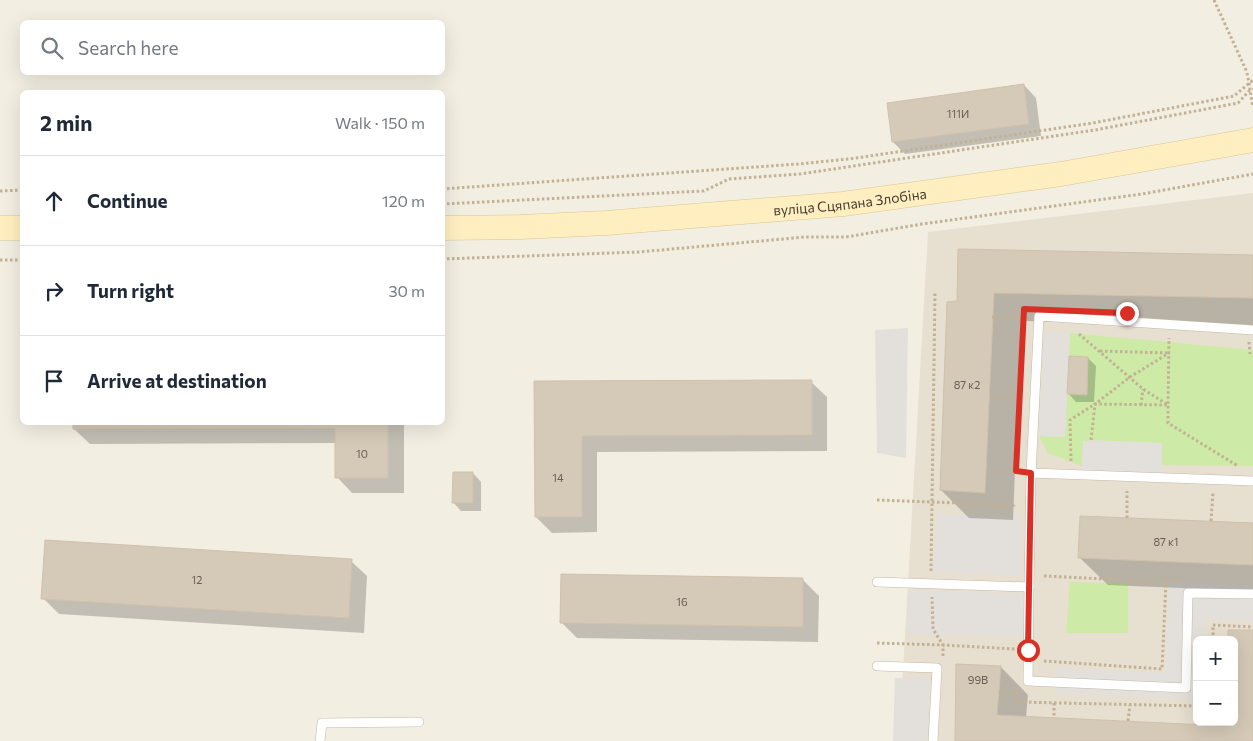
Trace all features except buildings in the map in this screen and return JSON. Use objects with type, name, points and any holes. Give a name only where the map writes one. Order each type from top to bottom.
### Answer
[{"type":"street","name":"вуліца Сцяпана Злобіна","points":[[445,228],[606,223],[843,204],[1061,174],[1253,140]]},
{"type":"street","points":[[0,228],[20,228]]},
{"type":"lane","points":[[1251,330],[1039,316],[1031,473],[1028,681],[1186,688],[1188,593],[1253,594]]},
{"type":"lane","points":[[1031,473],[1253,481]]},
{"type":"lane","points":[[877,582],[1030,587]]},
{"type":"lane","points":[[877,666],[937,668],[933,741]]},
{"type":"lane","points":[[320,741],[322,723],[418,722]]},
{"type":"path","points":[[1214,0],[1251,81],[1253,107]]},
{"type":"path","points":[[445,189],[849,159],[1093,122],[1234,96],[1251,81]]},
{"type":"path","points":[[445,204],[704,191],[729,179],[800,174],[1095,130],[1238,103],[1251,90]]},
{"type":"path","points":[[0,190],[20,190]]},
{"type":"path","points":[[0,260],[20,260]]},
{"type":"path","points":[[932,502],[935,293]]},
{"type":"path","points":[[1127,313],[1128,296]]},
{"type":"path","points":[[1204,319],[1206,298]]},
{"type":"path","points":[[1022,328],[1024,309],[1034,309]]},
{"type":"path","points":[[992,317],[1022,318]]},
{"type":"path","points":[[1250,354],[1251,330]]},
{"type":"path","points":[[1079,334],[1143,389],[1168,405]]},
{"type":"path","points":[[1099,351],[1170,352]]},
{"type":"path","points":[[1072,474],[1070,420],[1095,404],[1130,377],[1170,352]]},
{"type":"path","points":[[1170,352],[1168,423],[1244,470]]},
{"type":"path","points":[[1141,405],[1143,389]]},
{"type":"path","points":[[990,397],[1020,398],[1020,407]]},
{"type":"path","points":[[1095,404],[1168,405]]},
{"type":"path","points":[[1091,440],[1095,404]]},
{"type":"path","points":[[1016,462],[1016,480]]},
{"type":"path","points":[[987,470],[1031,473]]},
{"type":"path","points":[[1126,488],[1126,518]]},
{"type":"path","points":[[1211,521],[1213,491]]},
{"type":"path","points":[[877,500],[1014,505],[1015,496]]},
{"type":"path","points":[[943,660],[943,645],[1043,651],[1044,662],[1162,669],[1166,582],[1043,576],[1043,585]]},
{"type":"path","points":[[1213,636],[1213,625],[1253,627]]},
{"type":"path","points":[[999,692],[1017,693]]},
{"type":"path","points":[[1054,703],[1054,718]]},
{"type":"path","points":[[1128,721],[1130,705]]},
{"type":"shaded area","points":[[1253,193],[1253,741],[899,741],[928,232]]},
{"type":"shaded area","points":[[908,328],[906,458],[877,453],[875,330]]},
{"type":"shaded area","points":[[1044,331],[1070,333],[1065,437],[1039,436]]},
{"type":"shaded area","points":[[1083,441],[1162,443],[1162,478],[1082,475]]},
{"type":"shaded area","points":[[937,514],[1021,518],[1022,576],[934,572]]},
{"type":"shaded area","points":[[1169,583],[1253,586],[1253,622],[1204,620],[1203,636],[1193,636],[1193,699],[1055,693],[1056,668],[1165,673]]},
{"type":"shaded area","points":[[908,591],[1026,594],[1023,637],[907,635]]},
{"type":"shaded area","points":[[895,678],[930,679],[927,741],[893,741]]},
{"type":"green space","points":[[1070,333],[1253,350],[1253,466],[1162,465],[1162,443],[1091,440],[1083,442],[1082,466],[1048,453],[1039,436],[1065,437],[1067,394],[1087,394],[1088,357],[1069,356]]},
{"type":"green space","points":[[1070,582],[1128,584],[1128,633],[1066,633]]},
{"type":"route","points":[[1028,650],[1031,473],[1016,471],[1022,318],[1024,309],[1127,313]]}]
